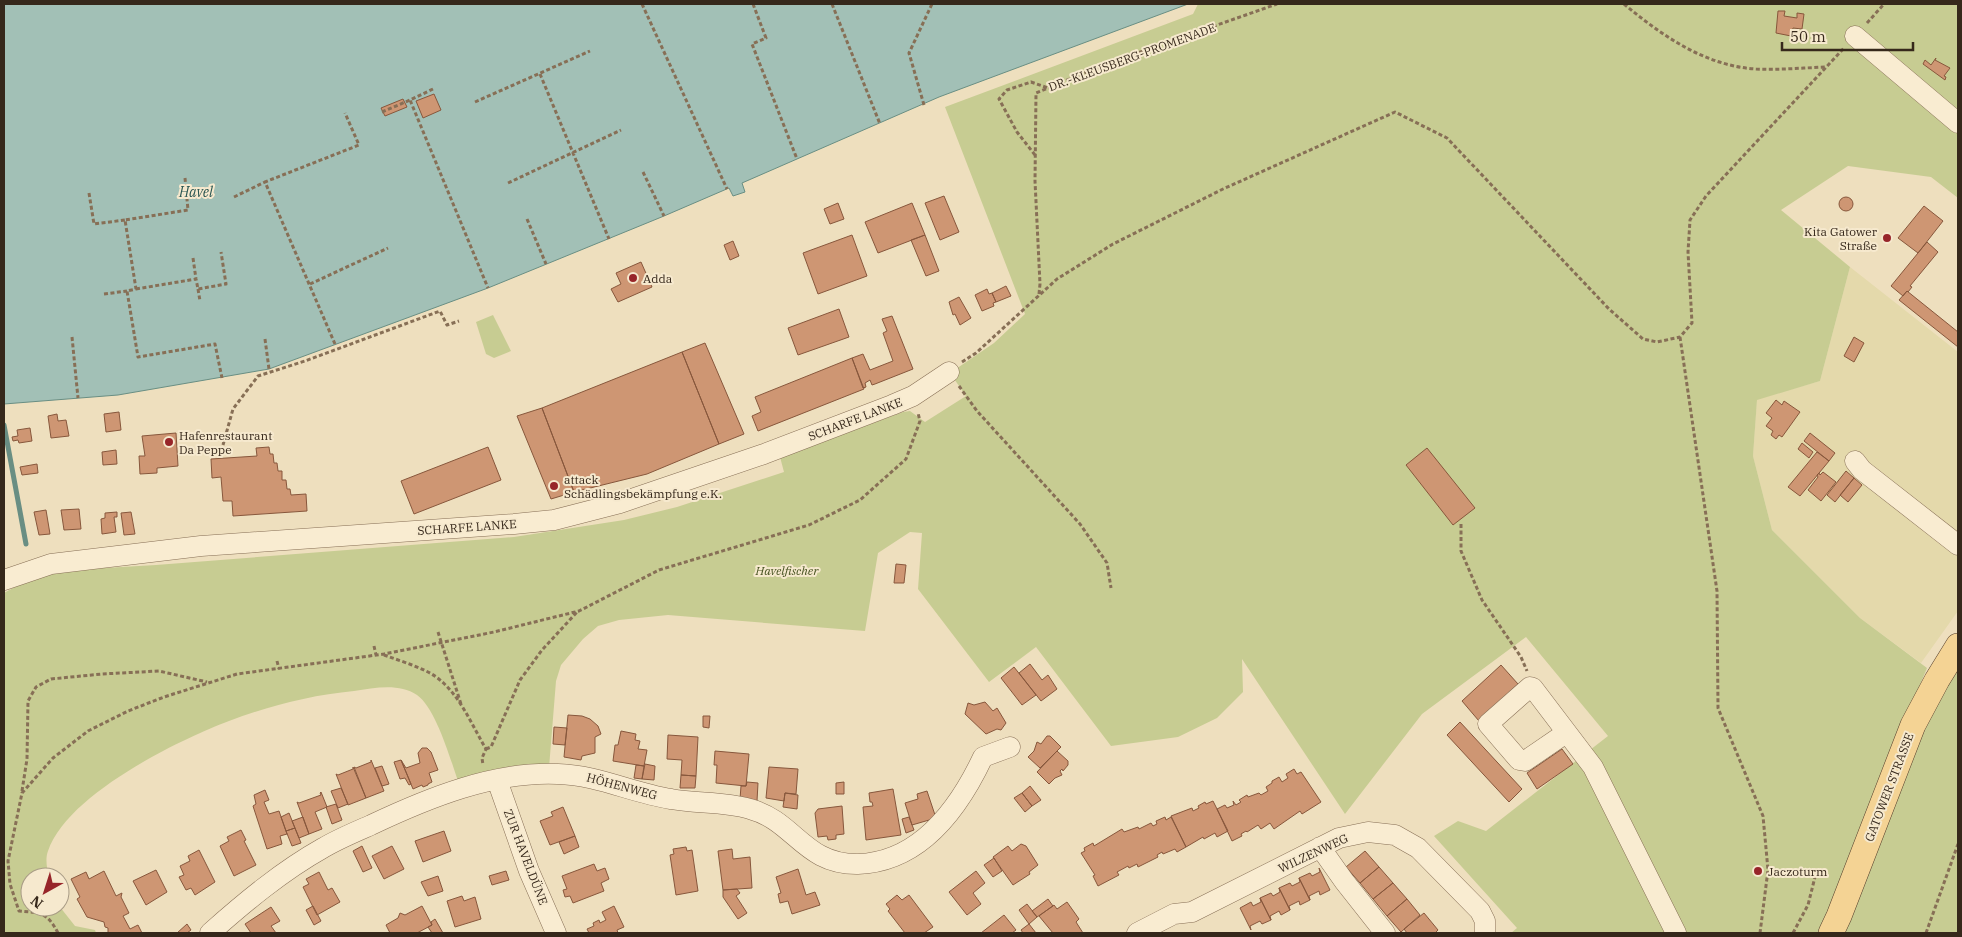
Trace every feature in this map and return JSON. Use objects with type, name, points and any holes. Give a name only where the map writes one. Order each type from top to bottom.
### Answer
[{"type":"main road","name":"GATOWER STRASSE","points":[[1831,933],[1913,725],[1936,680],[1958,646]]},
{"type":"street","points":[[1856,36],[1958,123]]},
{"type":"street","points":[[913,396],[949,372]]},
{"type":"street","name":"SCHARFE LANKE","points":[[4,580],[52,564],[201,546],[554,520],[620,503],[764,454],[913,396]]},
{"type":"street","points":[[1855,461],[1862,470],[1958,545]]},
{"type":"street","points":[[1566,733],[1525,761],[1519,760],[1488,724],[1530,687],[1534,688],[1593,767],[1676,933]]},
{"type":"street","name":"HÖHENWEG","points":[[210,933],[255,895],[323,848],[398,812],[475,785],[532,775],[556,773],[580,775],[670,799],[727,804],[751,809],[771,817],[817,854],[831,861],[858,864],[900,854],[931,833],[961,800],[983,757],[1010,747]]},
{"type":"street","name":"ZUR HAVELDÜNE","points":[[492,782],[556,933]]},
{"type":"street","name":"WILZENWEG","points":[[1137,933],[1174,914],[1192,912],[1339,838],[1368,832],[1395,835],[1418,848],[1480,911],[1485,921],[1485,933]]},
{"type":"street","points":[[1320,847],[1384,933]]},
{"type":"path","points":[[642,4],[727,189]]},
{"type":"path","points":[[753,4],[766,38],[752,44],[797,159]]},
{"type":"path","points":[[832,4],[880,124]]},
{"type":"path","points":[[924,105],[909,53],[932,4]]},
{"type":"path","name":"DR.-KLEUSBERG-PROMENADE","points":[[1039,295],[1036,93],[1106,64],[1277,4]]},
{"type":"path","points":[[1111,588],[1107,563],[1080,524],[977,411],[949,372],[976,353],[1057,279],[1113,244],[1223,189],[1395,112],[1447,138],[1610,309],[1643,339],[1657,342],[1680,337],[1692,323],[1688,252],[1690,220],[1706,196],[1826,67],[1755,69],[1710,60],[1676,43],[1624,4]]},
{"type":"path","points":[[475,102],[590,51]]},
{"type":"path","points":[[540,74],[609,238]]},
{"type":"path","points":[[1036,156],[1017,132],[1000,99],[1007,90],[1031,82],[1049,88]]},
{"type":"path","points":[[382,112],[433,89]]},
{"type":"path","points":[[410,100],[488,288]]},
{"type":"path","points":[[234,197],[358,145],[345,113]]},
{"type":"path","points":[[508,183],[621,130]]},
{"type":"path","points":[[643,172],[664,216]]},
{"type":"path","points":[[89,193],[94,224],[125,220],[188,210],[185,178]]},
{"type":"path","points":[[266,182],[336,344]]},
{"type":"path","points":[[527,218],[546,264]]},
{"type":"path","points":[[125,220],[136,289]]},
{"type":"path","points":[[310,284],[388,248]]},
{"type":"path","points":[[198,289],[226,284],[221,252]]},
{"type":"path","points":[[193,258],[200,301]]},
{"type":"path","points":[[104,294],[196,279]]},
{"type":"path","points":[[127,291],[138,357],[215,344],[222,378]]},
{"type":"path","points":[[223,445],[233,409],[258,376],[305,361],[440,310],[447,325],[459,321]]},
{"type":"path","points":[[72,337],[78,398]]},
{"type":"path","points":[[1680,337],[1717,591],[1718,708],[1763,816],[1768,870],[1760,933]]},
{"type":"path","points":[[265,339],[269,369]]},
{"type":"path","points":[[22,793],[53,758],[88,731],[128,711],[208,682],[237,674],[384,654],[442,643],[579,610],[659,570],[809,525],[860,500],[906,459],[920,421],[913,396]]},
{"type":"path","points":[[1462,524],[1461,551],[1482,600],[1521,657],[1534,688]]},
{"type":"path","points":[[492,782],[482,758],[486,749],[491,747],[520,680],[542,650],[579,610]]},
{"type":"path","points":[[438,632],[462,707]]},
{"type":"path","points":[[374,646],[376,655]]},
{"type":"path","points":[[384,654],[428,672],[448,687],[486,749]]},
{"type":"path","points":[[277,660],[279,668]]},
{"type":"path","points":[[58,933],[51,921],[41,912],[19,911],[10,884],[8,861],[27,759],[28,702],[36,687],[51,679],[159,671],[208,682]]},
{"type":"path","points":[[1926,933],[1958,844]]},
{"type":"path","points":[[1793,933],[1808,905],[1816,873]]},
{"type":"shaded area","points":[[1850,267],[1958,352],[1958,611],[1921,663],[1860,618],[1772,530],[1753,456],[1757,399],[1820,381]]},
{"type":"green space","name":"Havelfischer","points":[[1198,4],[1958,4],[1958,198],[1931,177],[1848,166],[1781,210],[1850,267],[1820,381],[1757,400],[1753,456],[1772,530],[1860,618],[1927,668],[1821,933],[1511,933],[1517,928],[1434,836],[1458,821],[1486,831],[1608,736],[1526,637],[1422,714],[1345,814],[1242,659],[1243,692],[1217,718],[1178,737],[1111,746],[1036,647],[989,682],[918,589],[922,533],[910,532],[878,553],[865,631],[668,615],[619,620],[598,626],[583,639],[561,665],[556,681],[549,768],[459,784],[437,723],[424,702],[410,691],[387,687],[306,698],[259,711],[207,730],[153,756],[126,772],[77,810],[59,830],[48,851],[47,867],[20,867],[20,917],[68,917],[75,926],[95,930],[96,933],[4,933],[4,593],[20,584],[53,571],[156,565],[514,537],[624,520],[677,507],[784,472],[780,457],[903,412],[910,411],[925,422],[966,396],[950,373],[994,343],[1025,314],[945,107],[1193,14]]},
{"type":"green space","points":[[493,315],[511,351],[494,358],[486,354],[476,322]]},
{"type":"green space","points":[[1958,664],[1958,933],[1843,933],[1928,718]]},
{"type":"water","name":"Havel","points":[[4,4],[1188,4],[939,97],[742,183],[745,192],[733,196],[729,188],[488,288],[269,369],[118,395],[4,404]]},
{"type":"building","points":[[1778,11],[1785,11],[1784,16],[1797,18],[1797,13],[1804,14],[1802,29],[1793,28],[1791,36],[1776,33]]},
{"type":"building","points":[[1936,58],[1935,60],[1950,68],[1944,76],[1946,77],[1945,80],[1923,64],[1925,60],[1931,65]]},
{"type":"building","points":[[434,94],[441,110],[423,118],[416,101]]},
{"type":"building","points":[[403,99],[407,107],[385,116],[381,108]]},
{"type":"building","points":[[944,196],[959,232],[940,240],[925,203]]},
{"type":"building","points":[[1843,197],[1849,197],[1853,204],[1849,211],[1843,211],[1839,207],[1839,201]]},
{"type":"building","points":[[838,203],[844,219],[830,224],[824,209]]},
{"type":"building","points":[[912,203],[925,235],[878,253],[865,222]]},
{"type":"building","points":[[1924,206],[1943,221],[1918,253],[1898,238]]},
{"type":"building","points":[[852,235],[867,276],[818,294],[803,253]]},
{"type":"building","points":[[925,235],[939,271],[926,276],[911,240]]},
{"type":"building","points":[[733,241],[739,256],[730,260],[724,245]]},
{"type":"building","points":[[1927,242],[1938,252],[1903,296],[1891,286]]},
{"type":"building","name":"Adda","points":[[641,262],[652,287],[618,302],[611,289],[621,284],[616,273]]},
{"type":"building","points":[[1006,286],[1011,296],[996,302],[992,293]]},
{"type":"building","points":[[987,289],[989,294],[992,293],[996,302],[993,303],[994,306],[982,311],[975,295]]},
{"type":"building","points":[[1907,291],[1958,332],[1958,347],[1899,300]]},
{"type":"building","points":[[959,297],[971,318],[960,325],[955,314],[953,315],[949,302]]},
{"type":"building","points":[[839,309],[849,337],[798,355],[788,328]]},
{"type":"building","points":[[892,316],[913,369],[872,385],[870,380],[865,383],[866,387],[863,388],[852,358],[863,354],[870,370],[893,361],[883,333],[887,331],[882,319]]},
{"type":"building","points":[[1854,337],[1864,343],[1854,362],[1844,356]]},
{"type":"building","points":[[705,343],[744,434],[719,444],[682,352]]},
{"type":"building","points":[[682,352],[719,444],[647,474],[574,492],[542,408]]},
{"type":"building","points":[[852,358],[864,389],[758,431],[752,416],[761,412],[755,397]]},
{"type":"building","points":[[1776,400],[1782,405],[1784,401],[1800,412],[1782,437],[1779,435],[1776,439],[1771,435],[1773,431],[1766,426],[1772,418],[1766,413]]},
{"type":"building","points":[[542,408],[574,492],[551,499],[517,416]]},
{"type":"building","points":[[119,412],[121,430],[106,432],[104,414]]},
{"type":"building","points":[[57,414],[58,421],[66,420],[69,436],[51,438],[48,416]]},
{"type":"building","points":[[30,428],[32,441],[19,443],[18,440],[13,441],[12,437],[18,436],[17,430]]},
{"type":"building","points":[[176,433],[178,466],[157,468],[157,473],[140,474],[139,456],[145,456],[142,436]]},
{"type":"building","points":[[1810,433],[1835,453],[1829,461],[1804,441]]},
{"type":"building","points":[[1802,443],[1813,452],[1809,458],[1798,449]]},
{"type":"building","points":[[269,447],[270,454],[273,454],[274,463],[277,463],[278,471],[282,471],[282,480],[286,480],[287,489],[290,489],[291,495],[306,494],[307,511],[233,516],[232,501],[223,501],[221,477],[212,478],[211,459],[257,456],[256,448]]},
{"type":"building","points":[[488,447],[501,480],[414,514],[401,481]]},
{"type":"building","points":[[1427,448],[1475,508],[1453,525],[1406,465]]},
{"type":"building","points":[[116,450],[117,464],[103,465],[102,452]]},
{"type":"building","points":[[1817,452],[1829,461],[1800,496],[1788,487]]},
{"type":"building","points":[[37,464],[38,473],[22,475],[20,467]]},
{"type":"building","points":[[1846,471],[1854,478],[1835,502],[1827,495]]},
{"type":"building","points":[[1823,472],[1836,482],[1821,501],[1808,490],[1818,477],[1817,475]]},
{"type":"building","points":[[1854,478],[1862,485],[1848,502],[1840,495]]},
{"type":"building","points":[[79,509],[81,529],[64,530],[61,510]]},
{"type":"building","points":[[46,510],[50,534],[39,535],[34,512]]},
{"type":"building","points":[[117,512],[117,517],[114,517],[116,532],[102,534],[101,519],[105,518],[105,513]]},
{"type":"building","points":[[131,512],[135,534],[124,535],[121,513]]},
{"type":"building","points":[[896,564],[906,565],[904,583],[894,583]]},
{"type":"building","points":[[1030,664],[1042,680],[1048,675],[1057,689],[1041,701],[1019,673]]},
{"type":"building","points":[[1501,665],[1518,684],[1479,721],[1462,701]]},
{"type":"building","points":[[1014,667],[1036,695],[1022,705],[1001,678]]},
{"type":"building","points":[[985,702],[993,711],[997,708],[1006,723],[1001,730],[997,729],[986,734],[965,714],[968,703],[974,705]]},
{"type":"building","points":[[568,715],[582,716],[590,719],[598,726],[601,734],[595,737],[595,753],[582,756],[581,760],[564,757]]},
{"type":"building","points":[[703,716],[710,716],[709,728],[703,727]]},
{"type":"building","points":[[1460,722],[1522,789],[1509,802],[1447,735]]},
{"type":"building","points":[[554,727],[567,728],[565,745],[553,744]]},
{"type":"building","points":[[621,731],[636,734],[635,740],[640,741],[638,749],[647,750],[644,766],[613,761],[615,745],[618,745]]},
{"type":"building","points":[[668,735],[698,737],[696,776],[681,775],[682,760],[667,759]]},
{"type":"building","points":[[1047,736],[1050,736],[1061,747],[1040,768],[1028,757],[1034,751],[1037,742],[1041,744]]},
{"type":"building","points":[[422,748],[427,748],[431,752],[438,770],[429,773],[432,782],[423,787],[422,785],[413,789],[401,760],[406,768],[420,763],[418,753]]},
{"type":"building","points":[[1562,749],[1573,764],[1537,789],[1527,773]]},
{"type":"building","points":[[715,751],[749,754],[746,786],[716,783],[717,765],[714,765]]},
{"type":"building","points":[[1057,751],[1068,761],[1068,765],[1063,771],[1062,769],[1060,771],[1062,775],[1055,778],[1049,784],[1037,772]]},
{"type":"building","points":[[371,760],[384,791],[366,798],[354,767],[356,768],[371,762]]},
{"type":"building","points":[[401,760],[411,784],[409,785],[405,778],[400,779],[394,762]]},
{"type":"building","points":[[645,764],[655,766],[654,780],[642,779]]},
{"type":"building","points":[[636,765],[644,766],[642,779],[634,778]]},
{"type":"building","points":[[382,766],[389,784],[382,786],[375,768]]},
{"type":"building","points":[[353,767],[366,798],[348,805],[336,774],[338,775],[353,769]]},
{"type":"building","points":[[769,767],[798,769],[796,794],[785,793],[784,801],[766,798]]},
{"type":"building","points":[[1294,769],[1297,774],[1301,772],[1321,802],[1302,814],[1300,811],[1274,829],[1270,823],[1261,829],[1258,825],[1232,841],[1217,809],[1225,805],[1227,808],[1234,805],[1233,801],[1236,805],[1241,802],[1239,800],[1247,795],[1248,797],[1259,793],[1261,795],[1268,791],[1266,787],[1272,781],[1279,777],[1282,782],[1288,778],[1286,774]]},
{"type":"building","points":[[681,775],[696,776],[695,788],[680,788]]},
{"type":"building","points":[[747,782],[758,783],[757,801],[740,799],[741,786],[746,786]]},
{"type":"building","points":[[844,782],[844,794],[836,794],[836,783]]},
{"type":"building","points":[[1030,786],[1041,800],[1032,806],[1022,793]]},
{"type":"building","points":[[341,788],[348,804],[338,808],[331,791]]},
{"type":"building","points":[[893,789],[901,835],[866,840],[863,807],[873,806],[872,802],[870,802],[869,793]]},
{"type":"building","points":[[265,790],[269,800],[264,802],[269,814],[279,811],[287,834],[280,836],[282,844],[267,849],[253,806],[256,804],[254,795]]},
{"type":"building","points":[[927,791],[936,818],[912,825],[905,803],[918,799],[917,794]]},
{"type":"building","points":[[321,792],[327,807],[315,812],[322,829],[309,834],[297,802],[299,803],[321,795]]},
{"type":"building","points":[[785,793],[798,795],[797,809],[783,807]]},
{"type":"building","points":[[1022,793],[1032,806],[1025,812],[1014,798]]},
{"type":"building","points":[[1213,801],[1228,831],[1217,837],[1215,833],[1204,839],[1203,837],[1186,847],[1171,816],[1192,808],[1193,811],[1205,802],[1206,804]]},
{"type":"building","points":[[336,804],[342,820],[332,824],[326,807]]},
{"type":"building","points":[[842,806],[844,834],[836,835],[836,839],[828,840],[827,836],[818,837],[815,813],[818,809]]},
{"type":"building","points":[[563,807],[575,836],[550,845],[540,821],[553,816],[551,812]]},
{"type":"building","points":[[289,813],[295,828],[286,831],[281,817]]},
{"type":"building","points":[[303,817],[309,834],[299,838],[292,821]]},
{"type":"building","points":[[909,817],[914,830],[906,833],[902,819]]},
{"type":"building","points":[[1165,817],[1166,820],[1171,817],[1186,847],[1177,852],[1175,849],[1163,854],[1162,852],[1157,855],[1158,857],[1138,867],[1137,864],[1129,868],[1128,866],[1117,872],[1119,875],[1098,886],[1093,876],[1095,875],[1081,853],[1085,851],[1084,848],[1093,843],[1094,846],[1122,829],[1124,832],[1138,827],[1139,829],[1151,823],[1153,826],[1157,824],[1156,821]]},
{"type":"building","points":[[295,828],[301,843],[292,846],[286,831]]},
{"type":"building","points":[[241,830],[246,840],[244,841],[256,865],[234,876],[220,846],[229,841],[227,837]]},
{"type":"building","points":[[444,831],[451,851],[423,862],[415,841]]},
{"type":"building","points":[[575,836],[579,847],[564,854],[559,842]]},
{"type":"building","points":[[1021,844],[1026,846],[1038,865],[1029,872],[1030,874],[1013,885],[993,857],[1008,846],[1012,851]]},
{"type":"building","points":[[362,846],[372,868],[363,872],[353,851]]},
{"type":"building","points":[[392,846],[404,869],[384,879],[372,856]]},
{"type":"building","points":[[686,847],[687,851],[692,850],[698,891],[676,895],[670,855],[674,854],[673,849]]},
{"type":"building","points":[[732,849],[733,859],[750,857],[752,888],[723,890],[718,851]]},
{"type":"building","points":[[199,850],[215,882],[195,895],[191,888],[186,890],[179,877],[184,875],[180,866],[190,861],[188,856]]},
{"type":"building","points":[[1365,851],[1379,867],[1360,883],[1346,867]]},
{"type":"building","points":[[994,858],[1002,871],[993,877],[984,865]]},
{"type":"building","points":[[594,864],[597,871],[605,868],[609,879],[601,883],[604,891],[573,903],[570,896],[565,897],[563,890],[567,889],[562,876]]},
{"type":"building","points":[[1379,867],[1393,883],[1373,899],[1360,883]]},
{"type":"building","points":[[1319,868],[1330,890],[1320,895],[1319,891],[1309,896],[1310,900],[1299,878],[1310,873],[1312,876],[1320,872]]},
{"type":"building","points":[[798,869],[806,895],[815,892],[820,905],[792,914],[788,901],[780,903],[778,894],[781,893],[776,877]]},
{"type":"building","points":[[156,870],[167,892],[146,905],[133,881]]},
{"type":"building","points":[[104,871],[116,896],[122,893],[121,897],[129,913],[123,916],[130,929],[138,925],[142,933],[108,933],[108,928],[105,927],[104,922],[87,917],[77,899],[80,897],[71,879],[86,872],[89,879]]},
{"type":"building","points":[[506,871],[509,880],[492,885],[489,876]]},
{"type":"building","points":[[976,871],[985,883],[973,893],[981,904],[967,915],[949,892]]},
{"type":"building","points":[[319,872],[328,890],[332,888],[340,902],[317,915],[303,887],[309,884],[306,879]]},
{"type":"building","points":[[438,876],[443,891],[428,896],[421,882]]},
{"type":"building","points":[[1299,878],[1310,900],[1300,905],[1299,901],[1289,906],[1290,910],[1279,888],[1290,883],[1292,886],[1300,882]]},
{"type":"building","points":[[1393,883],[1407,899],[1387,916],[1373,899]]},
{"type":"building","points":[[1279,888],[1290,910],[1281,915],[1279,911],[1270,916],[1271,920],[1260,898],[1271,893],[1273,896],[1280,892]]},
{"type":"building","points":[[737,889],[740,893],[736,896],[747,913],[738,919],[723,897],[723,890]]},
{"type":"building","points":[[897,895],[902,900],[909,895],[933,927],[924,933],[905,933],[888,911],[890,909],[886,904]]},
{"type":"building","points":[[462,896],[464,901],[475,897],[481,919],[455,927],[447,901]]},
{"type":"building","points":[[1260,898],[1271,920],[1262,924],[1260,921],[1250,926],[1251,930],[1240,908],[1251,902],[1253,906],[1261,902]]},
{"type":"building","points":[[1048,899],[1053,906],[1037,917],[1032,911]]},
{"type":"building","points":[[1407,899],[1420,915],[1401,932],[1387,916]]},
{"type":"building","points":[[1067,902],[1079,919],[1076,922],[1083,933],[1053,933],[1039,916],[1054,905],[1057,909]]},
{"type":"building","points":[[1027,904],[1037,917],[1029,924],[1019,910]]},
{"type":"building","points":[[313,906],[321,921],[314,925],[306,910]]},
{"type":"building","points":[[422,906],[432,925],[417,933],[390,933],[386,925],[398,918],[400,913],[405,915]]},
{"type":"building","points":[[614,906],[624,927],[617,930],[618,933],[589,933],[587,929],[594,926],[593,923],[599,920],[600,923],[606,920],[602,912]]},
{"type":"building","points":[[271,907],[280,921],[271,926],[276,933],[251,933],[245,924]]},
{"type":"building","points":[[1424,913],[1438,930],[1435,933],[1407,933],[1404,929]]},
{"type":"building","points":[[1004,915],[1016,930],[1012,933],[981,933]]},
{"type":"building","points":[[435,919],[443,933],[432,933],[428,927],[432,925],[431,922]]},
{"type":"building","points":[[187,924],[191,930],[187,933],[177,933]]},
{"type":"building","points":[[1029,924],[1036,933],[1023,933],[1021,930]]},
{"type":"waterway","points":[[4,425],[26,544]]},
{"type":"place","name":"Kita Gatower Straße","points":[[1887,238]]},
{"type":"place","name":"Adda","points":[[633,278]]},
{"type":"place","name":"Hafenrestaurant Da Peppe","points":[[169,442]]},
{"type":"place","name":"attack Schädlingsbekämpfung e.K.","points":[[554,486]]},
{"type":"place","name":"Jaczoturm","points":[[1758,871]]}]
